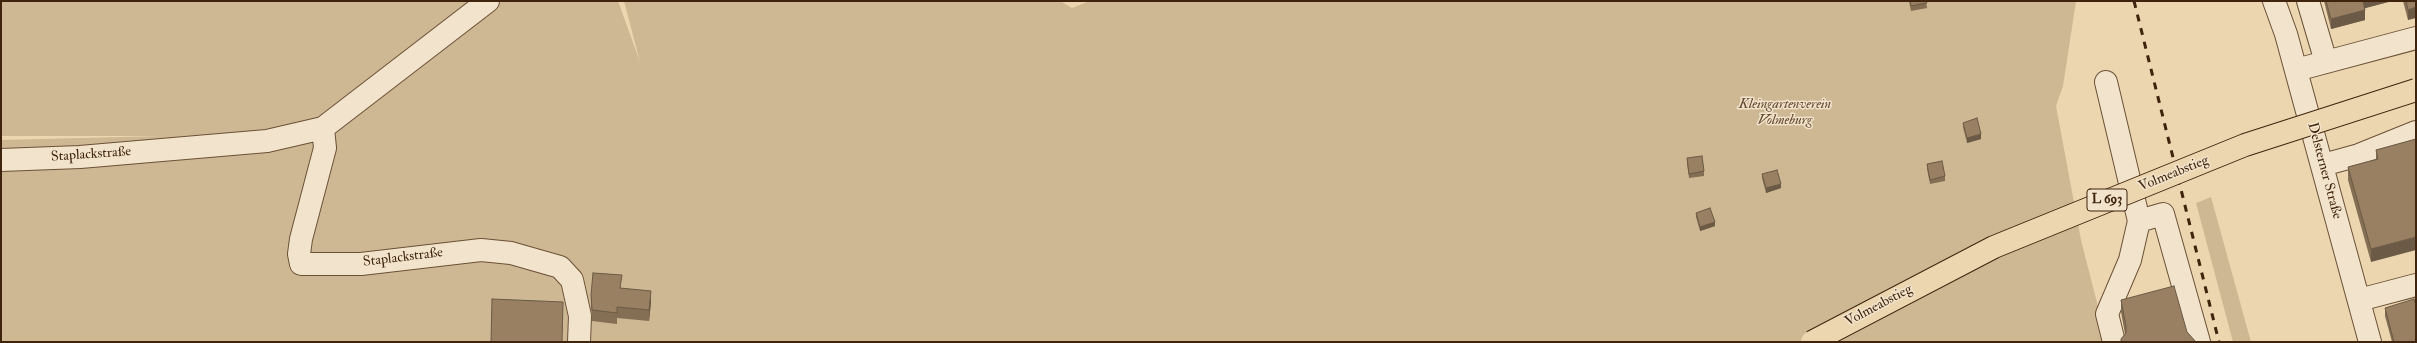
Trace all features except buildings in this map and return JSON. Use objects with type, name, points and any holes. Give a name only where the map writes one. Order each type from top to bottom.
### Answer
[{"type":"main road","name":"Volmeabstieg","points":[[1812,342],[1994,247],[2245,146],[2416,90]]},
{"type":"street","name":"Staplackstraße","points":[[1,160],[80,157],[267,141],[323,128],[488,1]]},
{"type":"street","name":"Delsterner Straße","points":[[2274,1],[2296,70],[2323,165],[2370,342]]},
{"type":"street","points":[[2308,1],[2326,62]]},
{"type":"street","points":[[2296,70],[2416,38]]},
{"type":"street","points":[[2106,82],[2139,221],[2130,260],[2107,314],[2114,342]]},
{"type":"street","name":"Staplackstraße","points":[[323,128],[325,148],[300,239],[299,254],[301,264],[361,264],[481,250],[511,253],[560,267],[572,280],[580,316],[579,342]]},
{"type":"street","points":[[2323,165],[2359,155],[2416,132]]},
{"type":"street","points":[[2139,221],[2163,214],[2199,342]]},
{"type":"street","points":[[2359,300],[2416,285]]},
{"type":"green space","name":"Kleingartenverein Volmeburg","points":[[1,1],[475,1],[462,31],[502,1],[618,1],[640,62],[624,1],[1060,1],[1072,8],[1090,1],[2076,1],[2063,86],[2056,106],[2081,240],[2107,342],[1,342],[1,140],[162,136],[1,136]]},
{"type":"green space","points":[[2211,197],[2251,342],[2233,342],[2196,203]]},
{"type":"railway","points":[[2134,1],[2219,342]]}]
